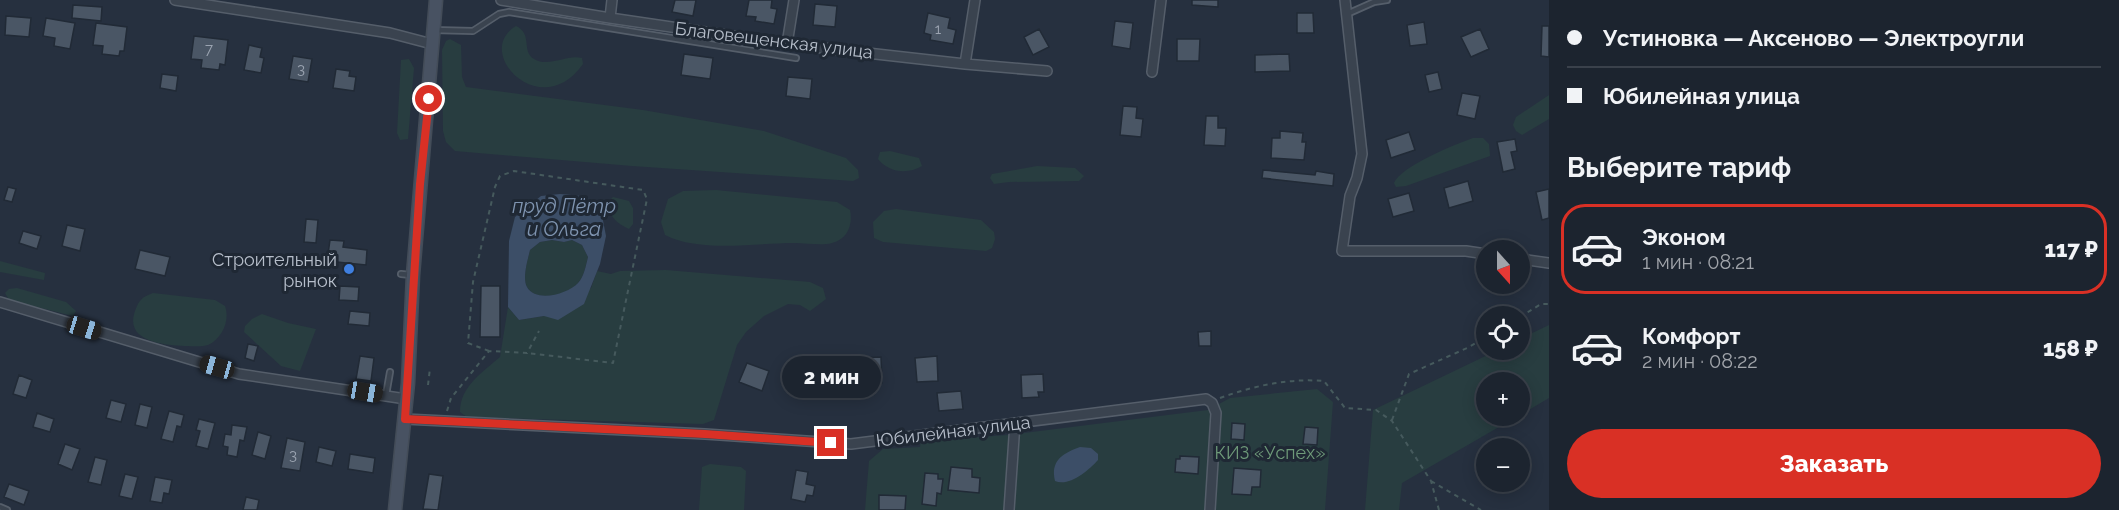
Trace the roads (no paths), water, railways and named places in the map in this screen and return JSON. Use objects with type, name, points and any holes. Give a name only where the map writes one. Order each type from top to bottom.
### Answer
[{"type":"main road","points":[[400,505],[406,399],[407,274],[436,0]]},
{"type":"street","points":[[175,0],[390,33],[432,44]]},
{"type":"street","name":"Благовещенская улица","points":[[501,0],[787,44],[1047,71]]},
{"type":"street","points":[[609,18],[612,0]]},
{"type":"street","points":[[787,44],[794,0]]},
{"type":"street","points":[[965,64],[975,0]]},
{"type":"street","points":[[1152,72],[1161,0]]},
{"type":"street","points":[[1345,0],[1362,154],[1350,196],[1342,251],[1476,252]]},
{"type":"street","points":[[1530,260],[1549,263]]},
{"type":"street","points":[[0,302],[239,374],[406,399]]},
{"type":"street","name":"Юбилейная улица","points":[[405,419],[705,434],[851,444],[1206,399],[1212,403],[1216,413],[1210,510]]},
{"type":"street","points":[[1009,510],[1015,423]]},
{"type":"lane","points":[[1347,14],[1387,0]]},
{"type":"lane","points":[[433,30],[473,31],[499,14],[509,12],[796,58]]},
{"type":"lane","points":[[386,395],[390,372]]},
{"type":"lane","points":[[0,507],[7,510]]},
{"type":"water","name":"пруд Пётр и Ольга","points":[[560,194],[583,196],[600,205],[606,236],[600,264],[584,304],[558,320],[544,316],[519,320],[508,307],[509,241],[515,217],[541,196]],"holes":[[[552,240],[564,242],[572,240],[582,245],[588,257],[580,280],[567,291],[552,295],[544,296],[531,292],[525,279],[530,250],[540,242]]]},
{"type":"water","points":[[1080,447],[1091,448],[1098,454],[1098,460],[1072,480],[1055,481],[1056,463],[1063,455]]},
{"type":"place","name":"Строительный рынок","points":[[349,269]]},
{"type":"park label","name":"КИЗ «Успех»","points":[[1270,452]]}]
